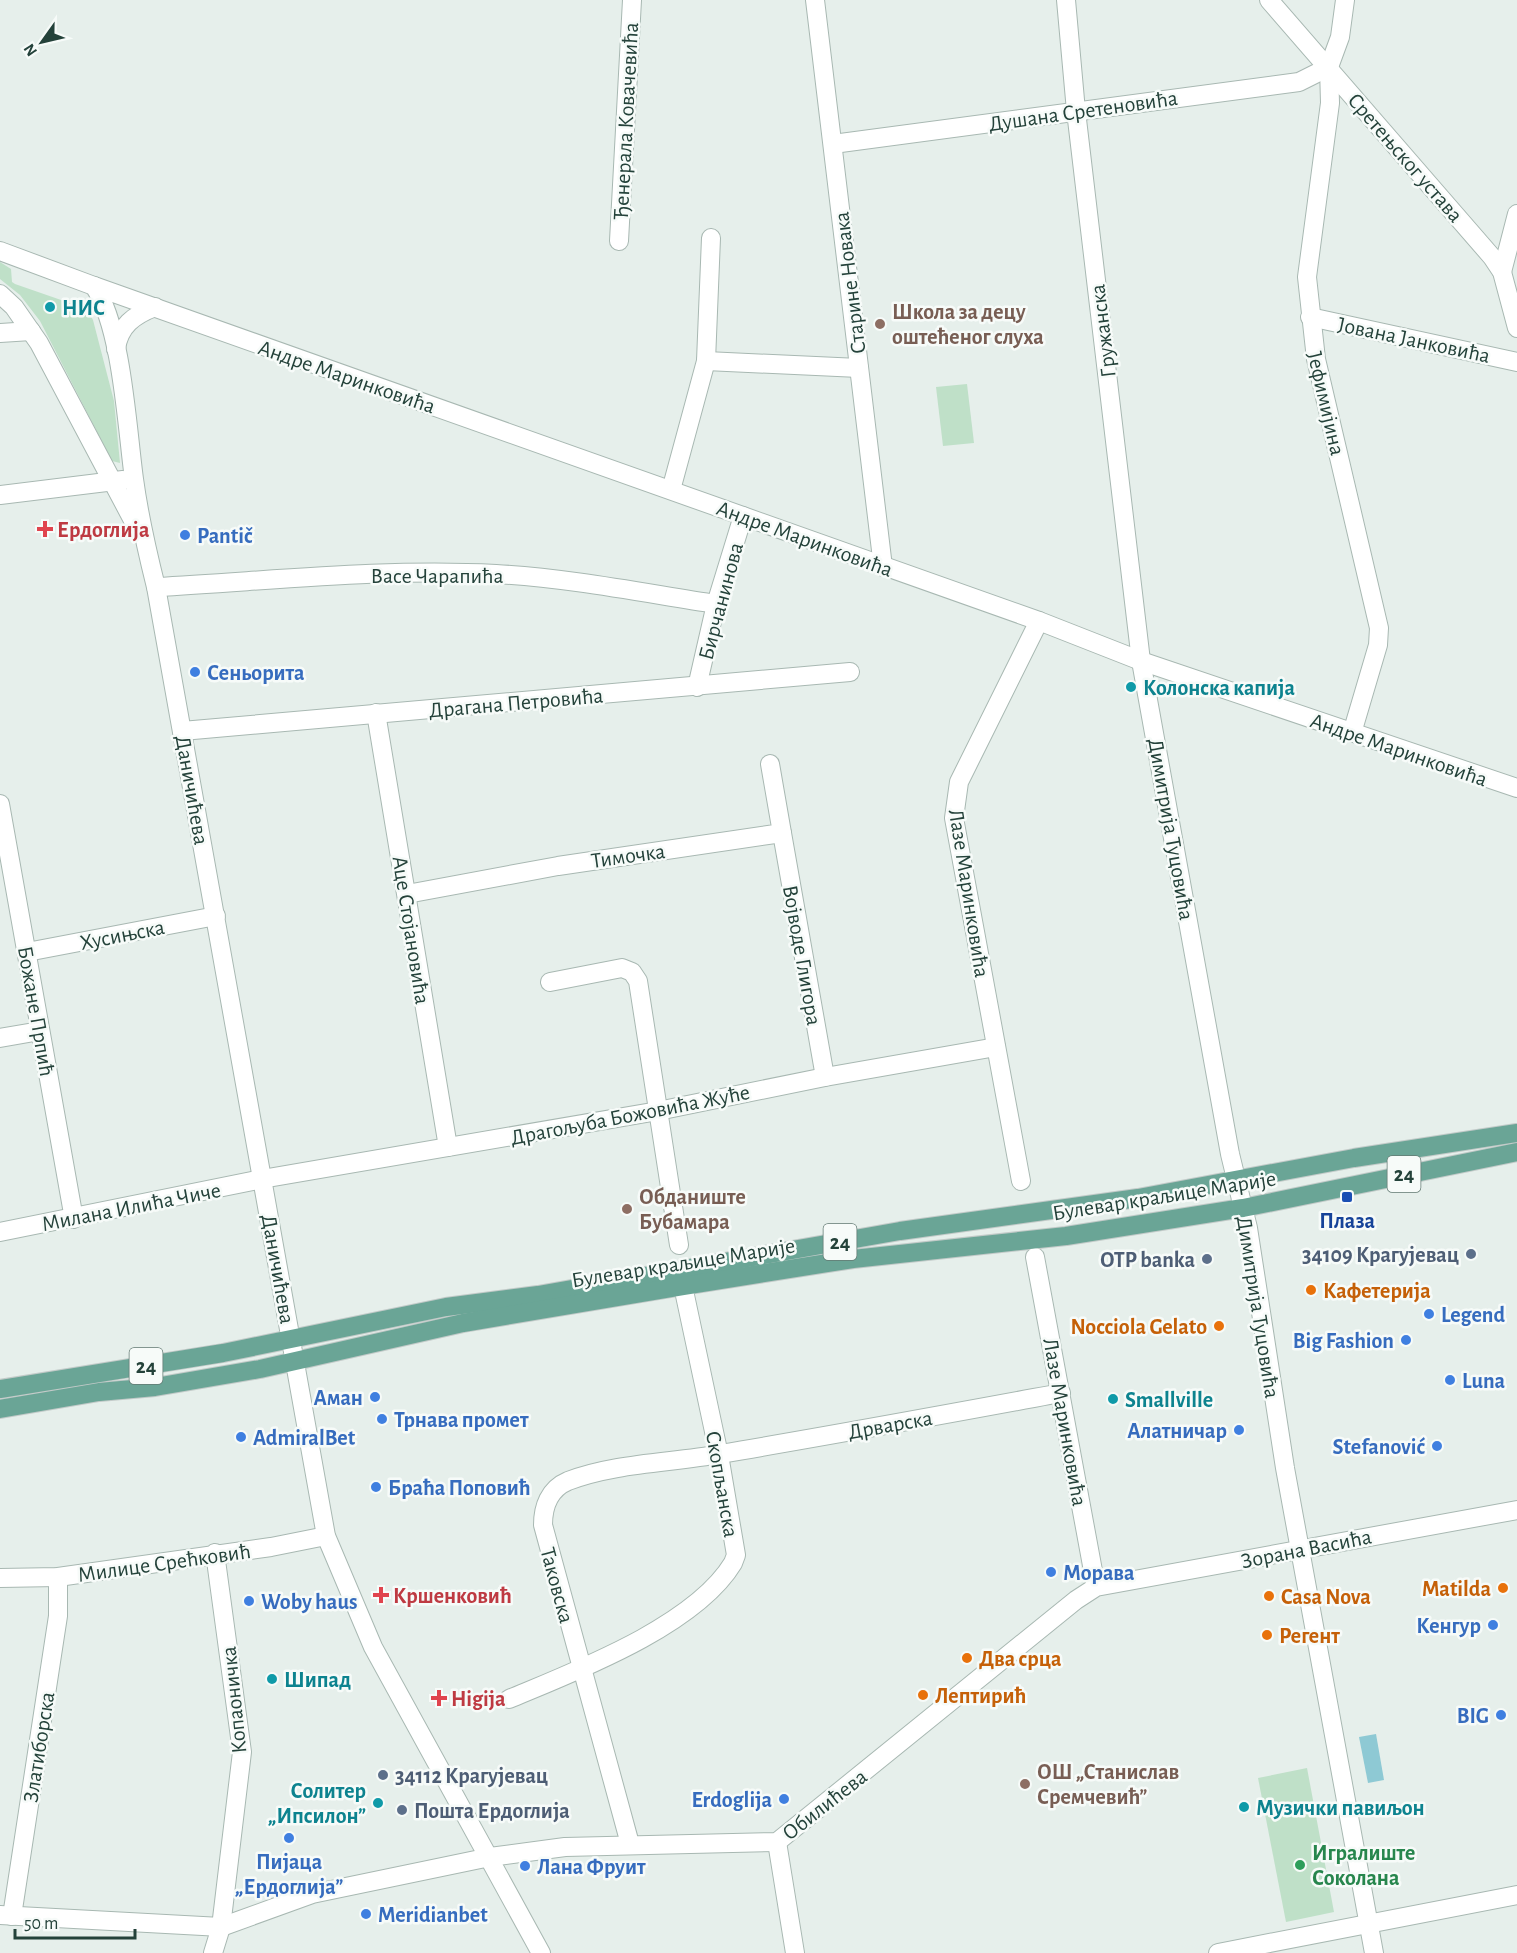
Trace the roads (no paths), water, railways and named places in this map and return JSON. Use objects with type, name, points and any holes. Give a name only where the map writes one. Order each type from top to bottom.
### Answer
[{"type":"main road","name":"Булевар краљице Марије","points":[[0,1389],[186,1360],[446,1307],[538,1295],[900,1231],[1138,1198],[1354,1158],[1517,1133]]},
{"type":"main road","name":"Булевар краљице Марије","points":[[0,1409],[99,1392],[169,1385],[296,1362],[463,1323],[683,1286],[853,1259],[1066,1236],[1243,1208],[1517,1152]]},
{"type":"street","name":"Ђенерала Ковачевића","points":[[619,241],[632,0]]},
{"type":"street","name":"Старине Новака","points":[[815,0],[883,567]]},
{"type":"street","name":"Гружанска","points":[[1066,0],[1076,111],[1141,661]]},
{"type":"street","name":"Сретењског устава","points":[[1269,0],[1492,256],[1502,272],[1517,328]]},
{"type":"street","points":[[1329,67],[1340,37],[1345,0]]},
{"type":"street","name":"Душана Сретеновића","points":[[833,144],[1299,82],[1329,67]]},
{"type":"street","name":"Јефимијина","points":[[1329,67],[1330,103],[1308,264],[1310,317],[1316,359],[1379,628],[1378,645],[1352,733]]},
{"type":"street","points":[[1502,272],[1517,213]]},
{"type":"street","points":[[671,490],[706,361],[711,238]]},
{"type":"street","points":[[0,251],[94,286]]},
{"type":"street","name":"Андре Маринковића","points":[[94,286],[1039,621],[1141,661],[1517,788]]},
{"type":"street","name":"Даничићева","points":[[94,286],[105,309],[116,351],[144,540],[156,587],[183,731],[326,1536],[374,1647],[541,1953]]},
{"type":"street","name":"Даничићева","points":[[0,294],[32,331],[144,540]]},
{"type":"street","points":[[116,351],[117,338],[124,326],[141,313],[155,307]]},
{"type":"street","name":"Јована Јанковића","points":[[1310,317],[1517,362]]},
{"type":"street","points":[[0,333],[32,331]]},
{"type":"street","points":[[706,361],[859,368]]},
{"type":"street","points":[[0,495],[134,479]]},
{"type":"street","name":"Бирчанинова","points":[[697,687],[716,604],[743,516]]},
{"type":"street","name":"Васе Чарапића","points":[[156,587],[406,572],[469,573],[522,576],[716,604]]},
{"type":"street","name":"Лазе Маринковића","points":[[1021,1181],[954,818],[959,782],[1039,621]]},
{"type":"street","name":"Димитрија Туцовића","points":[[1141,661],[1243,1208],[1300,1549],[1374,1953]]},
{"type":"street","name":"Драгана Петровића","points":[[183,731],[850,672]]},
{"type":"street","name":"Аце Стојановића","points":[[376,713],[448,1148]]},
{"type":"street","points":[[770,764],[782,833]]},
{"type":"street","name":"Божане Прпић","points":[[0,804],[74,1219]]},
{"type":"street","name":"Тимочка","points":[[407,894],[558,866],[782,833]]},
{"type":"street","name":"Војводе Глигора","points":[[782,833],[825,1077]]},
{"type":"street","name":"Хусињска","points":[[27,952],[216,916]]},
{"type":"street","points":[[550,982],[622,968],[632,972],[638,981],[679,1245]]},
{"type":"street","points":[[0,1038],[40,1031]]},
{"type":"street","name":"Драгољуба Божовића Жуће","points":[[262,1179],[658,1111],[825,1077],[996,1047]]},
{"type":"street","name":"Милана Илића Чиче","points":[[0,1232],[74,1219],[262,1179]]},
{"type":"street","name":"Лазе Маринковића","points":[[1035,1257],[1096,1587]]},
{"type":"street","name":"Скопљанска","points":[[509,1699],[582,1669],[680,1614],[729,1570],[736,1555],[719,1455],[683,1286]]},
{"type":"street","name":"Дрварска","points":[[719,1455],[1061,1393]]},
{"type":"street","name":"Таковска","points":[[630,1844],[543,1525],[543,1508],[551,1493],[566,1482],[602,1472],[719,1455]]},
{"type":"street","name":"Зорана Васића","points":[[1096,1587],[1517,1510]]},
{"type":"street","name":"Милице Срећковић","points":[[0,1578],[58,1577],[326,1536]]},
{"type":"street","name":"Копаоничка","points":[[213,1953],[221,1927],[242,1752],[215,1553]]},
{"type":"street","name":"Златиборска","points":[[6,1916],[58,1616],[58,1577]]},
{"type":"street","name":"Обилићева","points":[[221,1927],[312,1894],[490,1857],[565,1847],[777,1842],[1076,1600],[1096,1587]]},
{"type":"street","points":[[777,1842],[795,1953]]},
{"type":"street","points":[[1218,1953],[1517,1895]]},
{"type":"street","points":[[6,1916],[221,1927]]},
{"type":"water","points":[[1376,1734],[1384,1780],[1368,1783],[1359,1737]]},
{"type":"place","name":"НИС","points":[[50,307]]},
{"type":"place","name":"Школа за децу оштећеног слуха","points":[[880,324]]},
{"type":"place","name":"Ердоглија","points":[[45,529]]},
{"type":"place","name":"Pantič","points":[[185,535]]},
{"type":"place","name":"Сеньорита","points":[[195,672]]},
{"type":"place","name":"Колонска капија","points":[[1131,687]]},
{"type":"place","name":"Плаза","points":[[1347,1197]]},
{"type":"place","name":"Обданиште Бубамара","points":[[627,1209]]},
{"type":"place","name":"34109 Крагујевац","points":[[1471,1254]]},
{"type":"place","name":"OTP banka","points":[[1207,1259]]},
{"type":"place","name":"Кафетерија","points":[[1311,1290]]},
{"type":"place","name":"Legend","points":[[1429,1314]]},
{"type":"place","name":"Nocciola Gelato","points":[[1219,1326]]},
{"type":"place","name":"Big Fashion","points":[[1406,1340]]},
{"type":"place","name":"Luna","points":[[1450,1380]]},
{"type":"place","name":"Аман","points":[[375,1397]]},
{"type":"place","name":"Smallville","points":[[1113,1399]]},
{"type":"place","name":"Трнава промет","points":[[382,1419]]},
{"type":"place","name":"Алатничар","points":[[1239,1430]]},
{"type":"place","name":"AdmiralBet","points":[[241,1437]]},
{"type":"place","name":"Stefanović","points":[[1437,1446]]},
{"type":"place","name":"Браћа Поповић","points":[[376,1487]]},
{"type":"place","name":"Морава","points":[[1051,1572]]},
{"type":"place","name":"Matilda","points":[[1503,1588]]},
{"type":"place","name":"Кршенковић","points":[[381,1595]]},
{"type":"place","name":"Casa Nova","points":[[1269,1596]]},
{"type":"place","name":"Woby haus","points":[[249,1601]]},
{"type":"place","name":"Кенгур","points":[[1493,1625]]},
{"type":"place","name":"Регент","points":[[1267,1635]]},
{"type":"place","name":"Два срца","points":[[967,1658]]},
{"type":"place","name":"Шипад","points":[[272,1679]]},
{"type":"place","name":"Лептирић","points":[[923,1695]]},
{"type":"place","name":"Higija","points":[[439,1698]]},
{"type":"place","name":"BIG","points":[[1501,1715]]},
{"type":"place","name":"34112 Крагујевац","points":[[383,1775]]},
{"type":"place","name":"ОШ „Станислав Сремчевић”","points":[[1025,1784]]},
{"type":"place","name":"Erdoglija","points":[[784,1799]]},
{"type":"place","name":"Солитер „Ипсилон”","points":[[378,1803]]},
{"type":"place","name":"Музички павиљон","points":[[1244,1807]]},
{"type":"place","name":"Пошта Ердоглија","points":[[402,1810]]},
{"type":"place","name":"Пијаца „Ердоглија”","points":[[289,1838]]},
{"type":"place","name":"Игралиште Соколана","points":[[1300,1865]]},
{"type":"place","name":"Лана Фруит","points":[[525,1866]]},
{"type":"place","name":"Meridianbet","points":[[366,1914]]}]
